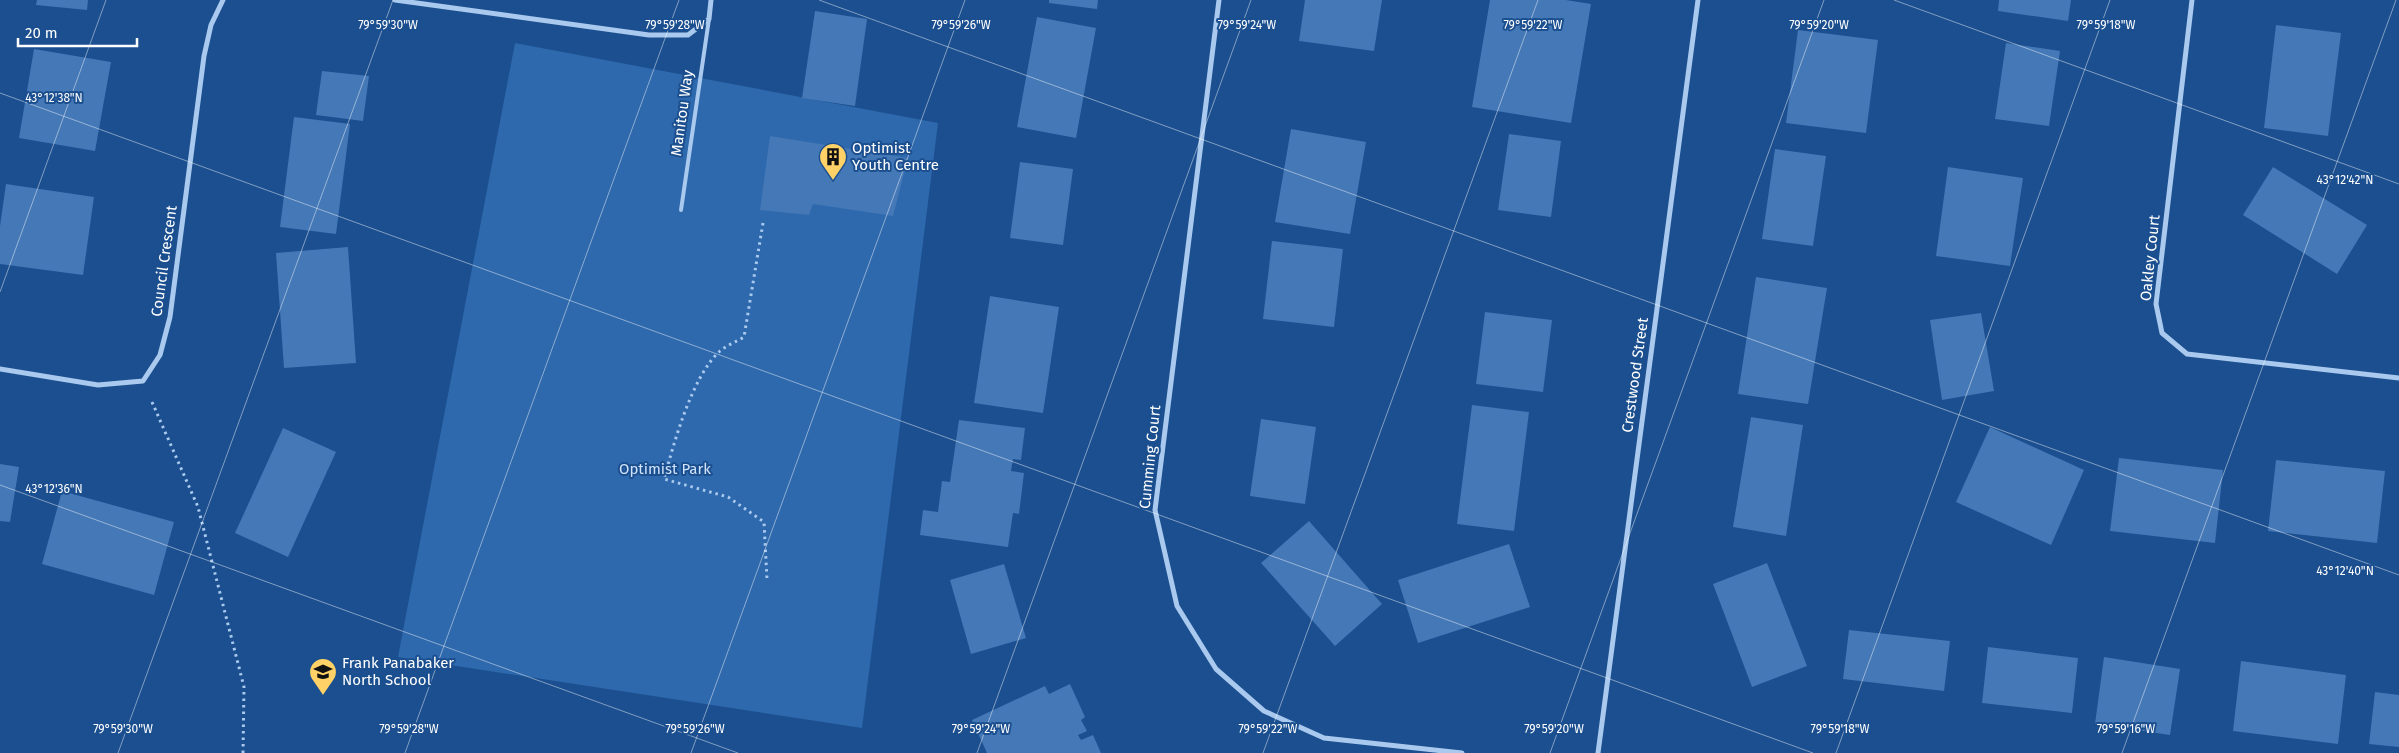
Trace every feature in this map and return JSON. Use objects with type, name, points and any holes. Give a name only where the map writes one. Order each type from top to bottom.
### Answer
[{"type":"street","name":"Council Crescent","points":[[143,381],[160,355],[170,317],[204,56],[211,25],[223,0]]},
{"type":"street","points":[[395,0],[648,35],[688,36],[708,19]]},
{"type":"street","name":"Manitou Way","points":[[708,19],[711,0]]},
{"type":"street","name":"Cumming Court","points":[[1219,0],[1155,510],[1177,606],[1216,669],[1264,711],[1324,738],[1462,753]]},
{"type":"street","name":"Crestwood Street","points":[[1598,753],[1698,0]]},
{"type":"street","name":"Oakley Court","points":[[2192,0],[2156,304],[2162,333],[2187,354],[2399,378]]},
{"type":"street","points":[[0,369],[98,385],[143,381]]},
{"type":"lane","name":"Manitou Way","points":[[681,210],[708,19]]},
{"type":"path","points":[[763,224],[744,338],[721,350],[702,372],[674,445],[664,480],[728,497],[764,522],[767,580]]},
{"type":"path","points":[[143,381],[198,507],[244,687],[243,753]]},
{"type":"green space","name":"Optimist Park","points":[[515,43],[938,123],[862,728],[398,657]]},
{"type":"building","points":[[37,0],[88,0],[87,10],[36,5]]},
{"type":"building","points":[[1049,0],[1098,0],[1097,9],[1049,3]]},
{"type":"building","points":[[1305,0],[1382,0],[1374,51],[1299,41]]},
{"type":"building","points":[[1490,0],[1566,0],[1591,4],[1571,123],[1472,107]]},
{"type":"building","points":[[1999,0],[2071,0],[2068,21],[1998,11]]},
{"type":"building","points":[[815,11],[867,19],[855,106],[802,98]]},
{"type":"building","points":[[1037,17],[1096,28],[1076,138],[1017,127]]},
{"type":"building","points":[[2276,25],[2341,33],[2328,136],[2264,128]]},
{"type":"building","points":[[1798,30],[1878,40],[1866,133],[1786,123]]},
{"type":"building","points":[[2006,43],[2060,51],[2049,126],[1995,119]]},
{"type":"building","points":[[34,49],[111,62],[95,151],[19,138]]},
{"type":"building","points":[[322,71],[369,76],[363,121],[316,115]]},
{"type":"building","points":[[294,117],[350,124],[336,234],[280,227]]},
{"type":"building","points":[[1291,129],[1366,142],[1350,234],[1275,222]]},
{"type":"building","points":[[1509,134],[1561,141],[1551,217],[1498,210]]},
{"type":"building","name":"Optimist Youth Centre","points":[[770,136],[908,158],[893,216],[813,204],[809,215],[760,210]]},
{"type":"building","points":[[1775,149],[1826,156],[1813,246],[1762,239]]},
{"type":"building","points":[[1020,162],[1073,169],[1063,245],[1010,238]]},
{"type":"building","points":[[1948,167],[2023,178],[2010,266],[1936,256]]},
{"type":"building","points":[[2273,167],[2367,225],[2337,274],[2243,215]]},
{"type":"building","points":[[6,184],[94,197],[83,275],[0,264],[0,226]]},
{"type":"building","points":[[1272,241],[1343,249],[1334,327],[1263,319]]},
{"type":"building","points":[[348,247],[356,363],[284,368],[276,253]]},
{"type":"building","points":[[1756,277],[1827,288],[1808,404],[1738,394]]},
{"type":"building","points":[[990,296],[1059,307],[1043,413],[974,403]]},
{"type":"building","points":[[1485,312],[1552,320],[1543,392],[1476,384]]},
{"type":"building","points":[[1981,313],[1994,391],[1942,400],[1930,320]]},
{"type":"building","points":[[1472,405],[1529,412],[1514,531],[1457,524]]},
{"type":"building","points":[[1751,417],[1803,425],[1786,536],[1733,527]]},
{"type":"building","points":[[1261,419],[1316,427],[1305,504],[1250,496]]},
{"type":"building","points":[[959,420],[1025,428],[1021,460],[1013,459],[1011,471],[1024,473],[1019,514],[1013,513],[1008,547],[920,535],[923,510],[938,512],[942,481],[950,482]]},
{"type":"building","points":[[1990,427],[2084,470],[2051,545],[1956,502]]},
{"type":"building","points":[[283,428],[336,452],[288,557],[235,533]]},
{"type":"building","points":[[2119,458],[2223,470],[2215,543],[2110,531]]},
{"type":"building","points":[[2276,460],[2385,471],[2377,543],[2268,531]]},
{"type":"building","points":[[0,464],[19,467],[10,522],[0,521]]},
{"type":"building","points":[[62,491],[174,522],[154,595],[42,564]]},
{"type":"building","points":[[1309,521],[1382,604],[1335,646],[1261,563]]},
{"type":"building","points":[[1509,544],[1530,607],[1418,643],[1398,580]]},
{"type":"building","points":[[1767,563],[1807,666],[1752,687],[1713,584]]},
{"type":"building","points":[[1004,564],[1026,638],[971,654],[950,580]]},
{"type":"building","points":[[1849,630],[1950,641],[1944,691],[1843,679]]},
{"type":"building","points":[[1988,647],[2078,658],[2072,713],[1982,703]]},
{"type":"building","points":[[2104,657],[2180,669],[2170,735],[2095,724]]},
{"type":"building","points":[[2241,661],[2346,675],[2338,744],[2233,731]]},
{"type":"building","points":[[1070,684],[1085,717],[1081,720],[1087,731],[1078,735],[1081,740],[1093,735],[1101,753],[987,753],[972,720],[1045,686],[1049,694]]},
{"type":"building","points":[[2375,692],[2399,695],[2399,747],[2369,744]]},
{"type":"place","name":"Optimist Youth Centre","points":[[833,181]]},
{"type":"place","name":"Frank Panabaker North School","points":[[323,696]]}]
